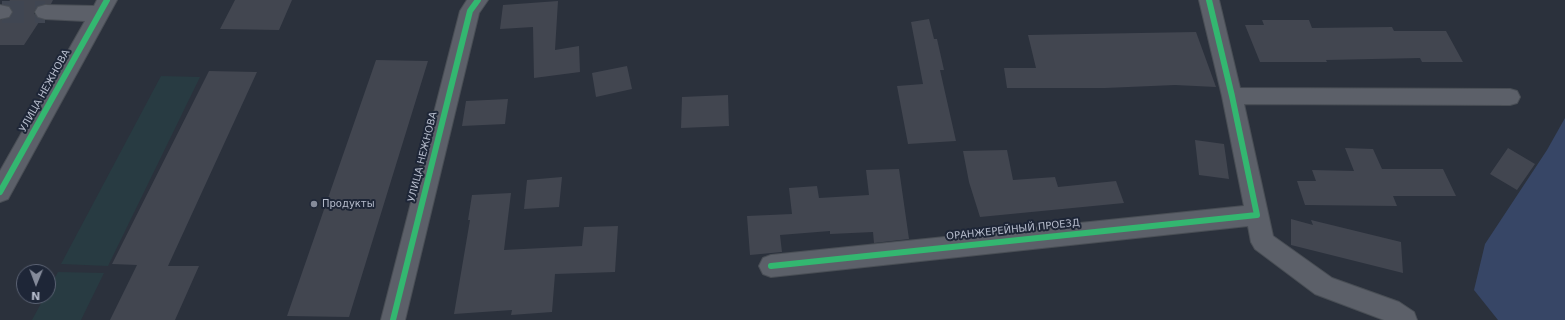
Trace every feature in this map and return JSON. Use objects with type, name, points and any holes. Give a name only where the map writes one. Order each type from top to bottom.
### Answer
[{"type":"street","name":"УЛИЦА НЕЖНОВА","points":[[393,320],[470,11],[478,0]]},
{"type":"street","points":[[1209,0],[1232,96],[1263,242],[1324,286],[1390,310],[1405,320]]},
{"type":"street","name":"УЛИЦА НЕЖНОВА","points":[[0,192],[103,7]]},
{"type":"street","points":[[46,12],[103,7]]},
{"type":"street","points":[[1232,96],[1510,97]]},
{"type":"street","name":"ОРАНЖЕРЕЙНЫЙ ПРОЕЗД","points":[[771,266],[1257,215]]},
{"type":"shaded area","points":[[161,76],[200,77],[108,266],[61,264]]},
{"type":"shaded area","points":[[58,272],[104,273],[81,320],[32,320],[41,304],[56,304],[56,276]]},
{"type":"water","points":[[1565,118],[1565,320],[1498,320],[1474,290],[1485,244],[1547,150]]},
{"type":"building","points":[[10,0],[53,0],[51,4],[37,6],[34,13],[37,18],[41,19],[24,45],[0,45],[0,20],[9,18],[13,13],[10,6],[7,5]]},
{"type":"building","points":[[235,0],[292,0],[279,30],[220,29]]},
{"type":"building","points":[[558,1],[555,50],[579,46],[580,72],[534,78],[533,27],[500,29],[503,5]]},
{"type":"building","points":[[929,19],[934,39],[937,39],[944,70],[940,70],[956,141],[908,144],[897,86],[923,84],[911,22]]},
{"type":"building","points":[[1262,20],[1309,20],[1312,28],[1392,27],[1394,31],[1446,31],[1463,62],[1422,62],[1420,58],[1326,60],[1327,62],[1260,62],[1245,25],[1264,25]]},
{"type":"building","points":[[1196,32],[1216,87],[1175,85],[1105,88],[1007,88],[1004,68],[1036,68],[1028,35]]},
{"type":"building","points":[[376,60],[428,61],[349,317],[287,316]]},
{"type":"building","points":[[627,66],[632,89],[596,97],[592,73]]},
{"type":"building","points":[[209,71],[257,72],[168,266],[199,266],[175,320],[110,320],[137,265],[112,264]]},
{"type":"building","points":[[728,95],[729,126],[681,128],[682,97]]},
{"type":"building","points":[[508,99],[505,124],[462,126],[466,101]]},
{"type":"building","points":[[1195,140],[1224,144],[1229,179],[1199,175]]},
{"type":"building","points":[[1345,148],[1373,149],[1382,169],[1443,169],[1456,196],[1393,196],[1397,206],[1305,205],[1297,181],[1316,181],[1312,170],[1354,171]]},
{"type":"building","points":[[1508,148],[1535,164],[1517,190],[1490,174]]},
{"type":"building","points":[[1007,150],[1013,180],[1055,177],[1058,187],[1116,181],[1124,203],[980,217],[969,182],[963,151]]},
{"type":"building","points":[[899,169],[909,239],[874,243],[873,232],[830,234],[830,231],[780,235],[782,252],[750,255],[747,216],[792,214],[789,188],[817,186],[819,198],[869,195],[866,170]]},
{"type":"building","points":[[562,177],[559,207],[524,209],[527,180]]},
{"type":"building","points":[[511,193],[504,250],[582,246],[584,227],[618,226],[615,272],[555,274],[552,312],[511,315],[512,310],[454,314],[470,220],[468,220],[472,195]]},
{"type":"building","points":[[1291,219],[1313,225],[1311,220],[1401,242],[1403,273],[1291,245]]},
{"type":"tunnel","points":[[2,12],[45,12]]},
{"type":"cycle path","points":[[0,192],[107,0]]},
{"type":"cycle path","points":[[393,320],[470,11],[478,0]]},
{"type":"cycle path","points":[[771,266],[1257,215],[1232,96],[1209,0]]},
{"type":"place","name":"Продукты","points":[[314,204]]}]
